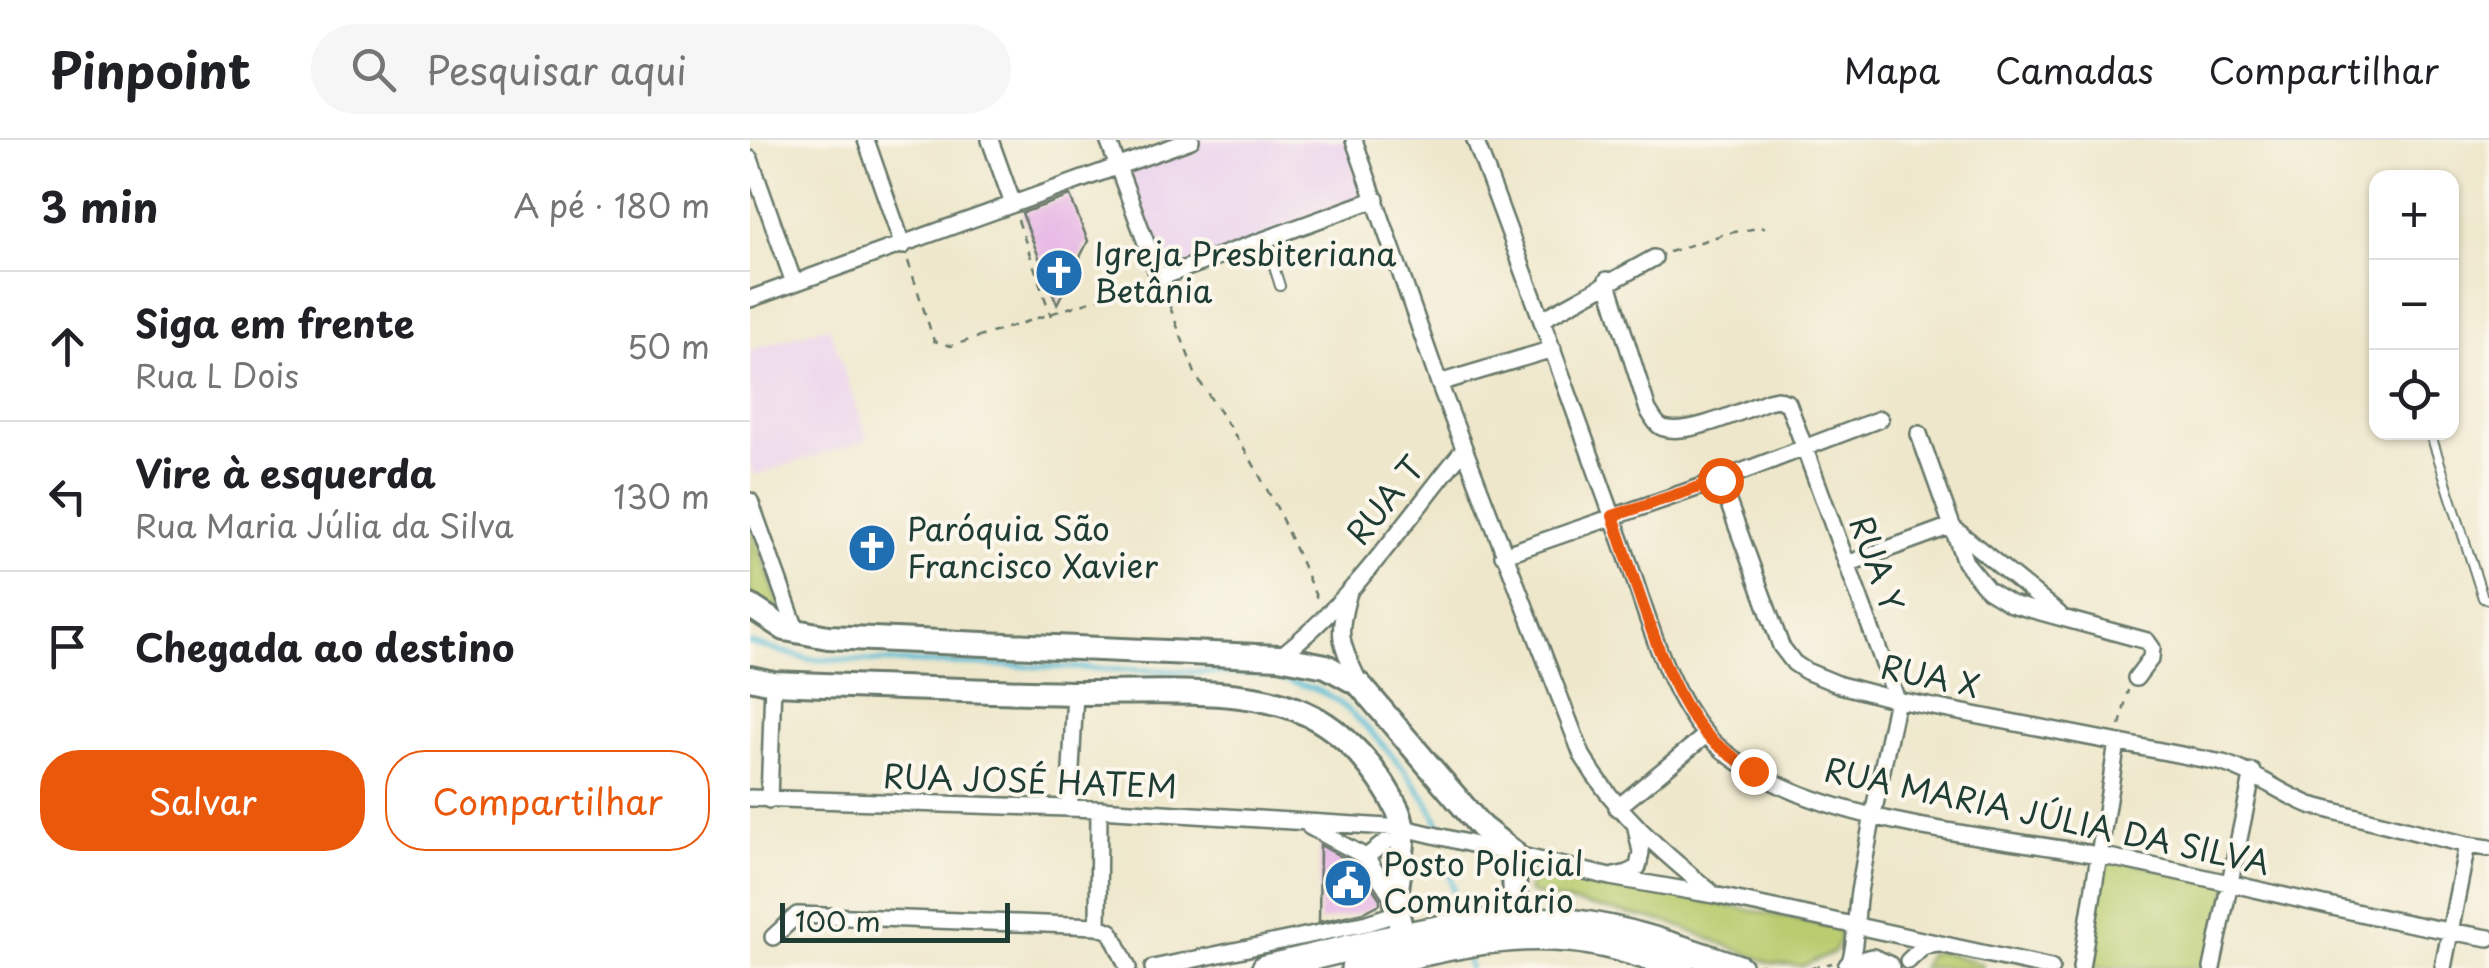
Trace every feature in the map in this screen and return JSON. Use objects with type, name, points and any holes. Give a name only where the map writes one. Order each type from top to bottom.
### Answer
[{"type":"main road","points":[[1365,959],[1399,918],[1516,919],[1614,928],[1739,968]]},
{"type":"main road","points":[[1265,968],[1517,938],[1569,939],[1625,949],[1681,968]]},
{"type":"main road","points":[[1849,968],[1872,962],[1900,966]]},
{"type":"street","points":[[866,140],[902,246]]},
{"type":"street","points":[[990,140],[1013,204]]},
{"type":"street","points":[[1108,140],[1159,278],[1376,199]]},
{"type":"street","points":[[750,299],[1190,140]]},
{"type":"street","points":[[1354,140],[1439,383],[1582,755],[1617,808],[1714,895]]},
{"type":"street","name":"RUA MARIA JÚLIA DA SILVA","points":[[1475,140],[1664,658],[1691,716],[1706,735],[1753,771],[1803,795],[1872,815],[2100,856],[2489,938]]},
{"type":"street","points":[[750,159],[794,283]]},
{"type":"street","points":[[1543,319],[1654,258]]},
{"type":"street","name":"RUA Y","points":[[1608,280],[1648,410],[1657,424],[1664,428],[1693,427],[1777,399],[1788,403],[1897,700]]},
{"type":"street","points":[[1439,383],[1552,349]]},
{"type":"street","points":[[1503,555],[1720,480],[1880,419]]},
{"type":"street","points":[[1919,434],[1966,562],[1988,590],[2011,604],[2147,642],[2152,648],[2151,658],[2131,685]]},
{"type":"street","name":"RUA T","points":[[1279,658],[1305,637],[1350,588],[1464,450]]},
{"type":"street","name":"RUA X","points":[[1720,480],[1774,630],[1794,663],[1840,685],[1897,700],[2223,763],[2252,772],[2310,805],[2489,848]]},
{"type":"street","points":[[750,501],[797,632]]},
{"type":"street","points":[[1847,564],[1951,526]]},
{"type":"street","points":[[1951,526],[2060,615]]},
{"type":"street","name":"RUA T","points":[[1350,588],[1340,626],[1345,652],[1360,684]]},
{"type":"street","points":[[750,606],[785,629],[828,637],[1279,658],[1326,666],[1360,684],[1481,827],[1514,852],[1516,919]]},
{"type":"street","points":[[750,678],[774,683],[1075,693],[1168,692],[1238,698],[1304,712],[1338,733],[1392,799],[1404,828],[1399,918],[1152,968]]},
{"type":"street","points":[[769,800],[774,683]]},
{"type":"street","points":[[1069,808],[1075,693]]},
{"type":"street","points":[[1849,968],[1872,815],[1897,700]]},
{"type":"street","points":[[1617,808],[1706,735]]},
{"type":"street","points":[[2081,968],[2117,743]]},
{"type":"street","points":[[2212,968],[2252,772]]},
{"type":"street","name":"RUA JOSÉ HATEM","points":[[750,798],[1099,809],[1404,828],[1610,877],[1714,895],[2051,968]]},
{"type":"street","points":[[1098,926],[1099,809]]},
{"type":"street","name":"RUA JOSÉ HATEM","points":[[1307,824],[1366,857],[1399,918]]},
{"type":"street","points":[[1366,857],[1404,828]]},
{"type":"street","points":[[1610,877],[1628,874],[1638,867],[1641,852],[1636,828]]},
{"type":"street","points":[[2443,968],[2468,845]]},
{"type":"street","points":[[774,937],[797,916],[1098,926],[1111,932],[1128,968]]},
{"type":"street","points":[[1900,966],[1911,938]]},
{"type":"street","points":[[1900,966],[1924,946],[1942,943]]},
{"type":"lane","points":[[1265,238],[1280,286]]},
{"type":"lane","points":[[2433,440],[2483,598],[2489,600]]},
{"type":"path","points":[[1013,204],[1051,316]]},
{"type":"path","points":[[1654,258],[1728,233],[1765,227]]},
{"type":"path","points":[[902,246],[934,342],[951,346],[1159,278],[1196,376],[1250,458],[1277,508],[1325,616]]},
{"type":"path","points":[[2117,743],[2131,685]]},
{"type":"shaded area","points":[[1191,140],[1354,140],[1376,199],[1159,278],[1117,166]]},
{"type":"shaded area","points":[[829,326],[868,440],[754,475],[750,464],[750,350]]},
{"type":"green space","points":[[750,524],[782,612],[757,601],[750,593]]},
{"type":"green space","points":[[2100,856],[2229,883],[2212,968],[2081,968]]},
{"type":"green space","points":[[1540,870],[1838,927],[1841,939],[1832,953],[1803,966],[1770,963],[1671,923],[1535,895],[1528,891],[1530,881]]},
{"type":"green space","points":[[1942,952],[1983,964],[1982,968],[1922,968],[1929,953]]},
{"type":"building","name":"Igreja Presbiteriana Betânia","points":[[1070,196],[1088,241],[1057,304],[1022,213]]},
{"type":"building","name":"Posto Policial Comunitário","points":[[1320,845],[1358,866],[1380,904],[1364,912],[1319,922]]},
{"type":"waterway","points":[[750,643],[809,659],[1263,674],[1315,689],[1345,708],[1410,777],[1441,830]]},
{"type":"waterway","points":[[1447,858],[1458,915]]},
{"type":"waterway","points":[[1467,957],[1469,968]]},
{"type":"place","name":"Igreja Presbiteriana Betânia","points":[[1059,273]]},
{"type":"place","name":"Paróquia São Francisco Xavier","points":[[872,548]]},
{"type":"place","name":"Posto Policial Comunitário","points":[[1348,883]]},
{"type":"route","points":[[1720,480],[1613,516],[1664,658],[1691,716],[1706,735],[1753,771]]}]
